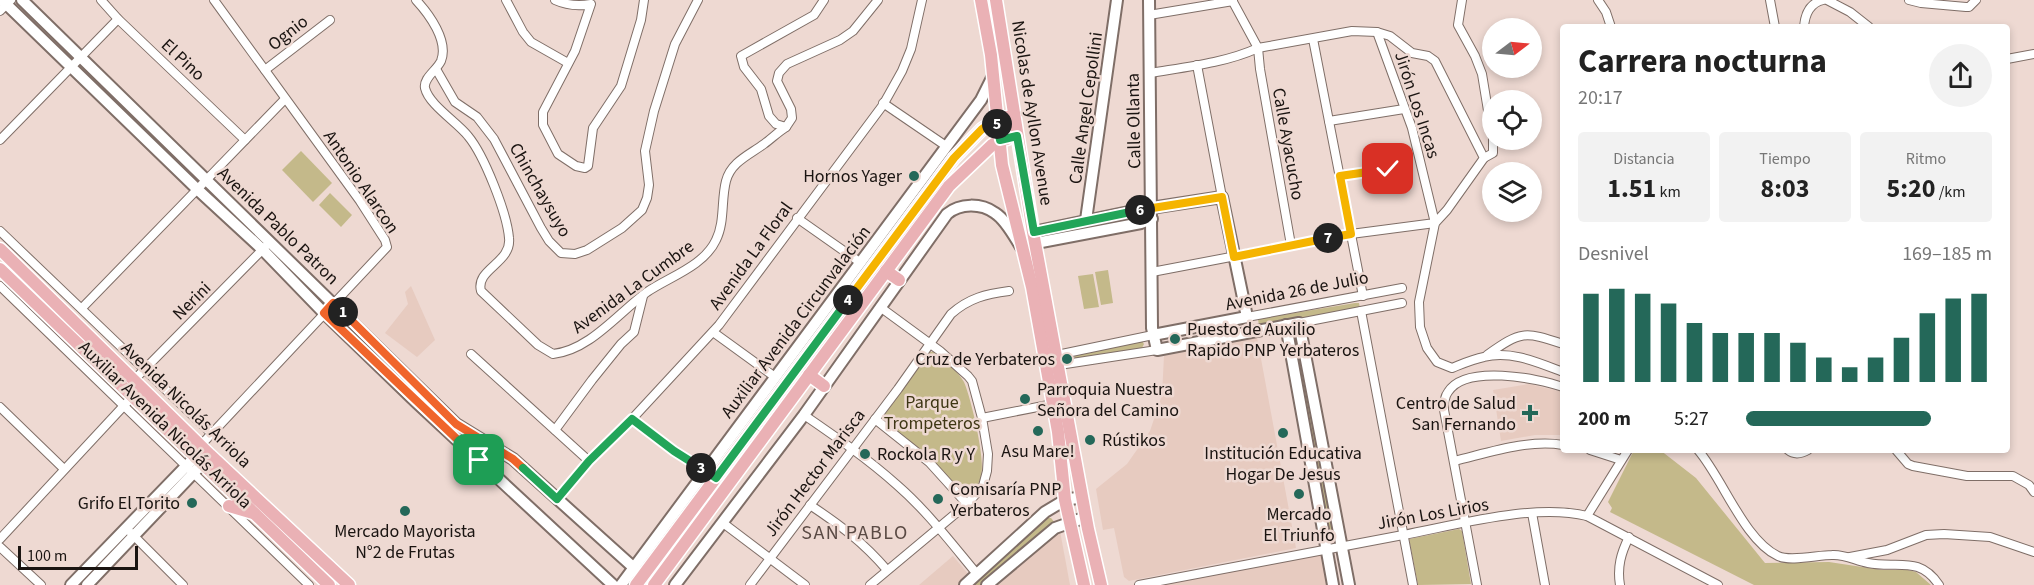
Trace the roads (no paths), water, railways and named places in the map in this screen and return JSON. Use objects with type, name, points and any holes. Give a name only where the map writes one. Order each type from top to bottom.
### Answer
[{"type":"main road","name":"Nicolas de Ayllon Avenue","points":[[981,0],[988,36],[1002,165],[1032,287],[1053,404],[1065,500],[1084,585]]},
{"type":"main road","name":"Nicolas de Ayllon Avenue","points":[[996,0],[1035,237],[1082,497],[1101,585]]},
{"type":"main road","points":[[637,577],[711,475],[954,158],[982,129],[997,119],[1014,116]]},
{"type":"main road","points":[[653,585],[949,186],[1000,140],[1017,136]]},
{"type":"main road","name":"Avenida Nicolás Arriola","points":[[0,249],[134,380],[255,513],[329,585]]},
{"type":"main road","name":"Avenida Nicolás Arriola","points":[[0,269],[91,367],[132,397],[202,455],[349,585]]},
{"type":"main road","points":[[886,271],[898,280]]},
{"type":"main road","points":[[809,375],[824,386]]},
{"type":"main road","points":[[229,506],[255,513]]},
{"type":"street","name":"Avenida Pablo Patron","points":[[22,0],[207,180],[267,245],[324,313],[416,402],[614,585]]},
{"type":"street","name":"El Pino","points":[[101,0],[118,19],[246,140]]},
{"type":"street","name":"Antonio Alarcon","points":[[202,455],[212,433],[387,247],[385,240],[360,201],[214,0]]},
{"type":"street","points":[[416,0],[433,22],[440,38],[441,60],[436,69]]},
{"type":"street","points":[[506,0],[531,42],[568,63]]},
{"type":"street","points":[[555,0],[572,4],[591,3],[575,51],[543,112],[543,125],[558,154],[581,168],[588,166],[593,128],[621,86],[641,20],[644,0]]},
{"type":"street","name":"Chinchaysuyo","points":[[436,69],[455,102],[477,117],[494,139],[549,241],[561,253],[575,254],[587,250],[622,228],[642,210],[649,185],[645,151],[654,111],[675,44],[698,0]]},
{"type":"street","points":[[824,0],[814,15],[741,56],[744,68],[761,89],[769,116],[776,124],[786,127],[792,118],[791,109],[777,81],[779,74],[788,64],[840,40],[853,31],[878,0]]},
{"type":"street","name":"Avenida La Floral","points":[[557,499],[589,461],[632,419],[713,332],[883,103],[902,71],[911,49],[922,0]]},
{"type":"street","name":"Calle Angel Cepollini","points":[[1086,220],[1118,0]]},
{"type":"street","name":"Calle Ollanta","points":[[1149,0],[1153,334],[1157,350]]},
{"type":"street","points":[[1149,15],[1233,0],[1258,48]]},
{"type":"street","points":[[1462,0],[1458,25],[1475,56],[1482,74],[1485,90]]},
{"type":"street","points":[[1598,0],[1610,24]]},
{"type":"street","points":[[1770,0],[1774,24]]},
{"type":"street","points":[[1805,24],[1812,4],[1825,0],[1850,12],[1865,24]]},
{"type":"street","points":[[1908,0],[1966,7],[1976,0]]},
{"type":"street","name":"Avenida Pablo Patron","points":[[5,4],[197,189],[267,245],[333,303],[456,424],[513,459],[637,577],[653,585]]},
{"type":"street","points":[[0,140],[118,19]]},
{"type":"street","name":"Ognio","points":[[265,70],[330,20]]},
{"type":"street","points":[[1150,73],[1197,65],[1258,48],[1352,32],[1377,32],[1390,36],[1412,53],[1428,56],[1435,62],[1484,158]]},
{"type":"street","name":"Jirón Los Incas","points":[[1377,32],[1412,128],[1435,223]]},
{"type":"street","points":[[1313,39],[1363,296]]},
{"type":"street","name":"Calle Ayacucho","points":[[1258,48],[1291,245]]},
{"type":"street","points":[[2010,58],[2034,54]]},
{"type":"street","points":[[1197,65],[1247,317]]},
{"type":"street","name":"Avenida La Cumbre","points":[[436,69],[425,82],[424,87],[438,107],[468,135],[482,158],[509,238],[509,246],[502,258],[481,279],[479,285],[481,291],[538,345],[553,354],[566,352],[583,343],[643,296],[702,258],[716,240],[725,182],[732,168],[786,127]]},
{"type":"street","name":"Auxiliar Avenida Circunvalación","points":[[711,475],[775,377],[981,100],[993,76]]},
{"type":"street","points":[[97,92],[108,85]]},
{"type":"street","points":[[82,308],[285,99]]},
{"type":"street","points":[[883,103],[946,146]]},
{"type":"street","points":[[1329,121],[1404,109]]},
{"type":"street","points":[[1493,150],[1493,153],[1484,158],[1435,223],[1419,302],[1419,327],[1427,348],[1437,362],[1452,368],[1485,356],[1512,338],[1529,334],[1560,343]]},
{"type":"street","points":[[1340,176],[1388,169]]},
{"type":"street","points":[[1035,237],[1086,220],[1151,213],[1222,197]]},
{"type":"street","points":[[675,585],[804,415],[947,214],[962,206],[978,206],[995,212],[1024,250]]},
{"type":"street","points":[[1035,237],[1141,223],[1151,213]]},
{"type":"street","points":[[797,218],[861,263]]},
{"type":"street","points":[[1152,272],[1351,234],[1435,223]]},
{"type":"street","name":"Auxiliar Avenida Nicolás Arriola","points":[[0,231],[212,433]]},
{"type":"street","name":"Nerini","points":[[134,380],[267,245]]},
{"type":"street","name":"Auxiliar Avenida Nicolás Arriola","points":[[0,286],[91,367],[123,406],[309,585]]},
{"type":"street","name":"Avenida 26 de Julio","points":[[1058,360],[1153,334],[1402,288]]},
{"type":"street","name":"Jirón Hector Marisca","points":[[750,585],[931,344],[951,314],[962,304],[975,297],[1008,291]]},
{"type":"street","points":[[555,430],[621,344],[634,332],[643,296]]},
{"type":"street","name":"Avenida 26 de Julio","points":[[1058,360],[1157,350],[1402,303]]},
{"type":"street","points":[[870,585],[967,504],[983,486],[988,454],[982,418],[969,376],[931,344],[880,307]]},
{"type":"street","points":[[1361,311],[1413,585]]},
{"type":"street","points":[[1299,323],[1349,585]]},
{"type":"street","points":[[1286,325],[1333,585]]},
{"type":"street","points":[[713,332],[775,377]]},
{"type":"street","points":[[471,354],[589,461]]},
{"type":"street","points":[[1485,356],[1513,356],[1560,371]]},
{"type":"street","points":[[1477,585],[1444,400],[1448,391],[1460,380],[1485,375],[1540,381],[1560,386]]},
{"type":"street","points":[[0,539],[132,397]]},
{"type":"street","points":[[982,418],[1053,404]]},
{"type":"street","points":[[0,407],[64,469]]},
{"type":"street","points":[[804,415],[897,485],[977,574]]},
{"type":"street","points":[[632,419],[674,451],[711,475]]},
{"type":"street","points":[[875,419],[929,462],[967,504]]},
{"type":"street","points":[[1454,461],[1522,446],[1551,443],[1560,444]]},
{"type":"street","points":[[1700,453],[1752,534],[1775,555],[1784,559],[1836,554],[1882,566],[1906,564],[1927,571],[1939,585]]},
{"type":"street","points":[[1899,453],[1908,464],[1967,476],[2013,476],[2029,485],[2034,492]]},
{"type":"street","points":[[1587,516],[1624,454]]},
{"type":"street","points":[[87,585],[134,537],[202,455]]},
{"type":"street","points":[[71,585],[126,528],[191,470]]},
{"type":"street","points":[[965,585],[1045,512],[1065,500],[1082,497]]},
{"type":"street","points":[[810,505],[840,525],[868,548],[887,570]]},
{"type":"street","name":"Jirón Los Lirios","points":[[1139,585],[1466,523],[1548,511],[1571,512],[1587,516],[1629,537],[1703,582],[1718,585]]},
{"type":"street","points":[[1532,513],[1545,585]]},
{"type":"street","points":[[987,585],[1052,530],[1070,521],[1086,517]]},
{"type":"street","points":[[723,523],[806,585]]},
{"type":"street","points":[[126,528],[183,585]]},
{"type":"street","points":[[1849,558],[1887,550],[1926,535],[1944,534],[1990,537],[2034,552]]},
{"type":"street","points":[[1620,585],[1618,572],[1621,554],[1629,537]]},
{"type":"street","points":[[0,547],[41,585]]},
{"type":"street","points":[[621,585],[637,577]]},
{"type":"place","name":"Hornos Yager","points":[[914,176]]},
{"type":"place","name":"Puesto de Auxilio Rapido PNP Yerbateros","points":[[1175,339]]},
{"type":"place","name":"Cruz de Yerbateros","points":[[1067,359]]},
{"type":"place","name":"Parroquia Nuestra Señora del Camino","points":[[1025,399]]},
{"type":"place","name":"Centro de Salud San Fernando","points":[[1530,413]]},
{"type":"place","name":"Asu Mare!","points":[[1038,431]]},
{"type":"place","name":"Institución Educativa Hogar De Jesus","points":[[1283,433]]},
{"type":"place","name":"Rústikos","points":[[1090,440]]},
{"type":"place","name":"Rockola R y Y","points":[[865,454]]},
{"type":"place","name":"Mercado El Triunfo","points":[[1299,494]]},
{"type":"place","name":"Comisaría PNP Yerbateros","points":[[938,499]]},
{"type":"place","name":"Grifo El Torito","points":[[192,503]]},
{"type":"place","name":"Mercado Mayorista N°2 de Frutas","points":[[405,511]]},
{"type":"district","name":"SAN PABLO","points":[[855,533]]},
{"type":"park label","name":"Parque Trompeteros","points":[[932,412]]}]
